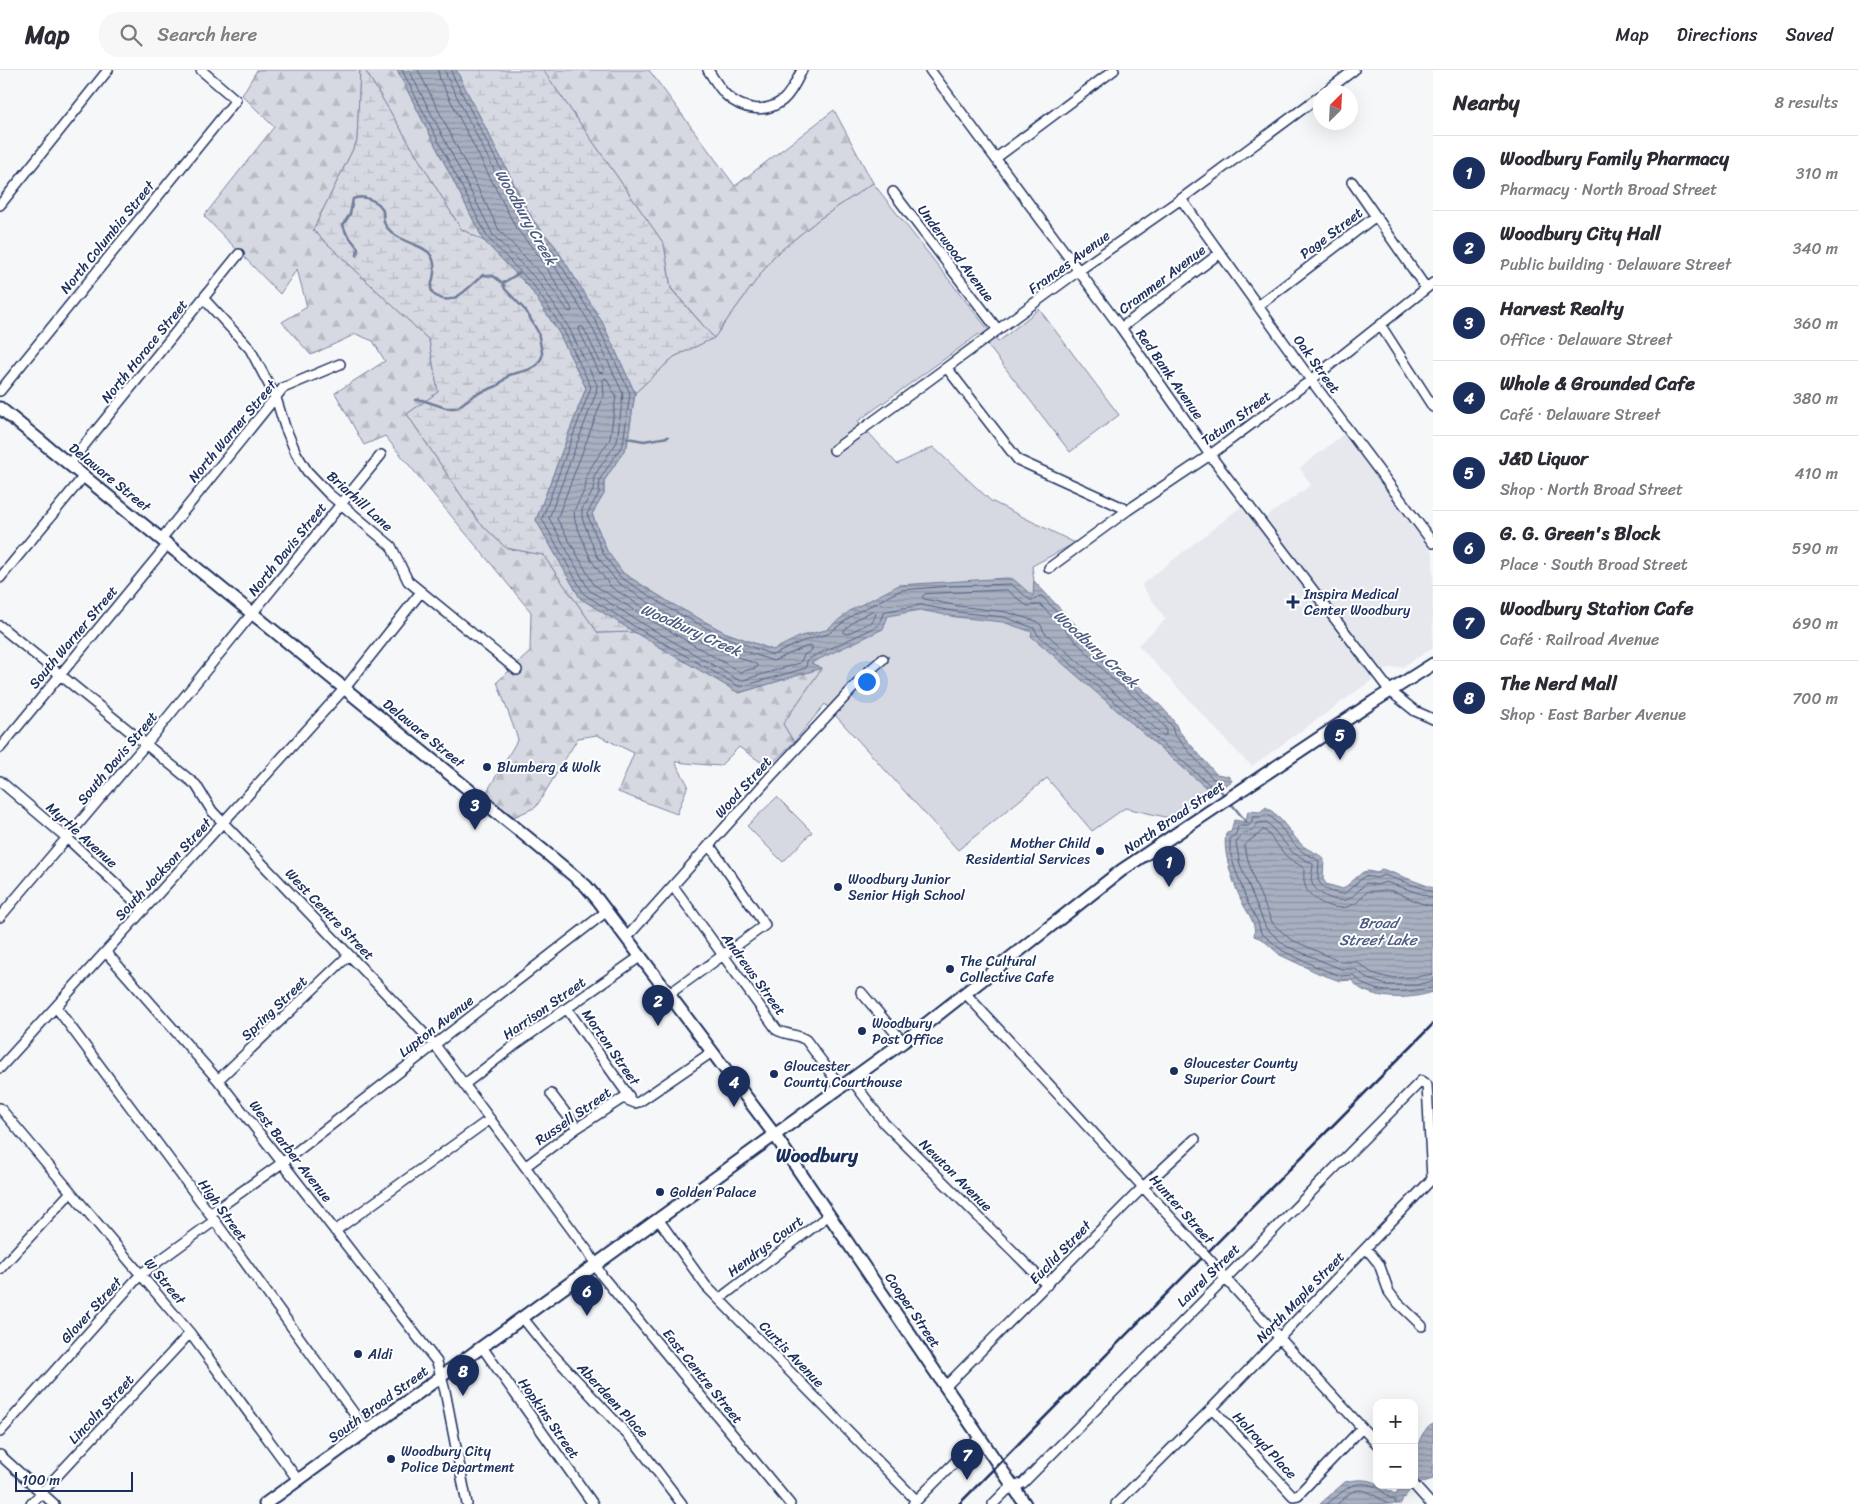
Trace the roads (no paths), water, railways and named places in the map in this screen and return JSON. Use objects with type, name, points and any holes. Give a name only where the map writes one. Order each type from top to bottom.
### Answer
[{"type":"main road","name":"Delaware Street","points":[[0,408],[573,875],[607,911],[774,1134]]},
{"type":"main road","name":"North Broad Street","points":[[774,1134],[852,1080],[966,994],[1104,882],[1433,664]]},
{"type":"main road","name":"Cooper Street","points":[[774,1134],[1025,1504]]},
{"type":"main road","name":"South Broad Street","points":[[265,1504],[774,1134]]},
{"type":"street","points":[[0,204],[108,70]]},
{"type":"street","name":"North Columbia Street","points":[[0,391],[236,100],[201,70]]},
{"type":"street","points":[[708,70],[726,95],[738,104],[755,109],[770,108],[783,100],[790,92],[802,70]]},
{"type":"street","name":"Red Bank Avenue","points":[[930,70],[1121,328],[1210,455],[1390,691],[1415,711],[1433,719]]},
{"type":"street","points":[[996,158],[1114,70]]},
{"type":"street","points":[[1334,85],[1354,70]]},
{"type":"street","name":"Frances Avenue","points":[[834,450],[1313,101]]},
{"type":"street","points":[[1352,182],[1376,216]]},
{"type":"street","name":"Underwood Avenue","points":[[893,192],[998,330]]},
{"type":"street","name":"Oak Street","points":[[1181,199],[1311,380],[1433,543]]},
{"type":"street","name":"Page Street","points":[[1258,306],[1376,216],[1430,285]]},
{"type":"street","name":"Crammer Avenue","points":[[1121,328],[1220,253]]},
{"type":"street","name":"North Horace Street","points":[[70,464],[204,299],[238,254]]},
{"type":"street","name":"Tatum Street","points":[[1049,568],[1128,510],[1210,455],[1311,380],[1430,285]]},
{"type":"street","name":"Briarhill Lane","points":[[204,299],[250,349],[276,398],[296,453],[308,471],[329,494],[391,546],[408,581],[516,670]]},
{"type":"street","points":[[1381,326],[1433,407]]},
{"type":"street","name":"North Warner Street","points":[[165,541],[283,388],[340,364]]},
{"type":"street","points":[[947,368],[1018,460],[1128,510]]},
{"type":"street","name":"North Davis Street","points":[[253,613],[381,455]]},
{"type":"street","points":[[0,578],[84,476]]},
{"type":"street","name":"South Warner Street","points":[[0,748],[165,541]]},
{"type":"street","name":"South Jackson Street","points":[[1,1065],[56,1008],[224,824],[345,688],[421,592]]},
{"type":"street","name":"South Davis Street","points":[[0,917],[68,839],[253,613]]},
{"type":"street","name":"West Centre Street","points":[[0,626],[196,785],[212,811],[435,1044],[596,1264]]},
{"type":"street","name":"Wood Street","points":[[627,938],[771,776],[870,670],[883,659]]},
{"type":"street","name":"Myrtle Avenue","points":[[0,781],[68,839],[144,910]]},
{"type":"street","points":[[669,994],[765,924],[710,846]]},
{"type":"street","name":"Andrews Street","points":[[673,886],[778,1030],[806,1040],[841,1087]]},
{"type":"street","name":"Lupton Avenue","points":[[282,1162],[607,911]]},
{"type":"street","name":"West Barber Avenue","points":[[106,952],[218,1080],[437,1362],[467,1504]]},
{"type":"street","name":"Spring Street","points":[[218,1080],[349,955]]},
{"type":"street","name":"Harrison Street","points":[[465,1084],[516,1044],[641,956]]},
{"type":"street","points":[[861,992],[903,1042]]},
{"type":"street","name":"Hunter Street","points":[[966,994],[1373,1440]]},
{"type":"street","name":"High Street","points":[[56,1008],[366,1430]]},
{"type":"street","name":"Morton Street","points":[[567,1009],[629,1096],[630,1101]]},
{"type":"street","name":"Russell Street","points":[[526,1166],[577,1128],[623,1098],[635,1103],[639,1102],[712,1052]]},
{"type":"street","name":"Newton Avenue","points":[[852,1080],[884,1123],[1047,1285]]},
{"type":"street","name":"North Maple Street","points":[[1116,1504],[1212,1408],[1432,1179],[1427,1085],[1422,1081]]},
{"type":"street","name":"Laurel Street","points":[[993,1504],[1006,1491],[1024,1483],[1223,1275],[1422,1081]]},
{"type":"street","points":[[551,1094],[577,1128]]},
{"type":"street","name":"W Street","points":[[0,1108],[190,1333],[298,1480]]},
{"type":"street","points":[[335,1231],[490,1119]]},
{"type":"street","name":"Euclid Street","points":[[946,1386],[1143,1187],[1195,1139]]},
{"type":"street","name":"Glover Street","points":[[0,1432],[141,1274],[282,1162]]},
{"type":"street","points":[[0,1269],[71,1192]]},
{"type":"street","name":"Hendrys Court","points":[[719,1298],[829,1215]]},
{"type":"street","name":"Curtis Avenue","points":[[658,1219],[706,1286],[914,1502]]},
{"type":"street","points":[[1366,1248],[1379,1264],[1389,1292],[1422,1326]]},
{"type":"street","name":"East Centre Street","points":[[596,1264],[602,1276],[790,1504]]},
{"type":"street","name":"Aberdeen Place","points":[[522,1317],[546,1348],[638,1446],[682,1504]]},
{"type":"street","name":"Lincoln Street","points":[[31,1504],[190,1333]]},
{"type":"street","name":"Hopkins Street","points":[[482,1347],[593,1504]]},
{"type":"street","name":"Holroyd Place","points":[[1212,1408],[1293,1496],[1298,1495],[1362,1428]]},
{"type":"street","points":[[914,1502],[980,1438]]},
{"type":"street","points":[[0,1455],[54,1504]]},
{"type":"street","points":[[1418,1489],[1431,1504]]},
{"type":"water","points":[[397,70],[456,70],[532,219],[555,246],[602,322],[635,393],[627,446],[604,481],[604,494],[592,514],[607,551],[623,573],[672,604],[724,632],[773,650],[801,636],[826,630],[851,610],[899,585],[1007,578],[1013,579],[1033,596],[1034,581],[1119,671],[1162,707],[1178,730],[1216,774],[1228,776],[1232,781],[1219,789],[1210,791],[1031,636],[1032,632],[1003,622],[956,617],[920,610],[888,616],[883,629],[811,663],[822,668],[739,693],[580,598],[536,520],[586,388],[559,333],[530,288],[484,241]]},
{"type":"water","name":"Broad Street Lake","points":[[1266,807],[1281,819],[1301,844],[1324,859],[1323,879],[1326,884],[1343,889],[1363,872],[1377,873],[1381,869],[1433,888],[1433,992],[1416,996],[1380,996],[1361,989],[1351,980],[1340,981],[1280,955],[1262,939],[1254,936],[1253,923],[1230,869],[1225,841],[1226,833],[1231,832],[1234,820],[1246,822],[1248,811],[1260,812]]},
{"type":"water","points":[[1433,1424],[1433,1479],[1418,1485],[1418,1446],[1422,1435]]},
{"type":"water","points":[[1349,1481],[1373,1482],[1373,1489],[1386,1489],[1396,1495],[1399,1489],[1413,1489],[1406,1495],[1401,1504],[1320,1504],[1345,1482]]},
{"type":"waterway","points":[[357,256],[358,248],[346,233],[343,225],[350,214],[353,199],[361,197],[375,201],[381,207],[384,222],[391,232],[430,254],[434,262],[432,293],[444,299],[451,299],[457,297],[483,275],[493,276],[503,283],[505,289],[526,311],[538,332],[542,357],[537,365],[528,370],[509,375],[497,386],[474,395],[458,407],[446,408],[422,400],[415,400]]},
{"type":"waterway","points":[[503,283],[519,273]]},
{"type":"waterway","points":[[627,438],[644,441],[668,437]]},
{"type":"waterway","name":"Woodbury Creek","points":[[1219,789],[1225,796]]},
{"type":"waterway","name":"Woodbury Creek","points":[[1230,802],[1247,823]]},
{"type":"railway","points":[[959,1504],[1433,1024]]},
{"type":"place","name":"Inspira Medical Center Woodbury","points":[[1293,602]]},
{"type":"place","name":"J&D Liquor","points":[[1340,760]]},
{"type":"place","name":"Blumberg & Wolk","points":[[487,767]]},
{"type":"place","name":"Harvest Realty","points":[[475,830]]},
{"type":"place","name":"Mother Child Residential Services","points":[[1100,851]]},
{"type":"place","name":"Woodbury Junior Senior High School","points":[[838,887]]},
{"type":"place","name":"Woodbury Family Pharmacy","points":[[1169,887]]},
{"type":"place","name":"The Cultural Collective Cafe","points":[[950,969]]},
{"type":"place","name":"Woodbury City Hall","points":[[658,1026]]},
{"type":"place","name":"Woodbury Post Office","points":[[862,1031]]},
{"type":"place","name":"Gloucester County Superior Court","points":[[1174,1071]]},
{"type":"place","name":"Gloucester County Courthouse","points":[[774,1074]]},
{"type":"place","name":"Whole & Grounded Cafe","points":[[734,1107]]},
{"type":"place","name":"Golden Palace","points":[[660,1192]]},
{"type":"place","name":"G. G. Green's Block","points":[[587,1316]]},
{"type":"place","name":"Aldi","points":[[358,1354]]},
{"type":"place","name":"The Nerd Mall","points":[[463,1396]]},
{"type":"place","name":"Woodbury City Police Department","points":[[391,1459]]},
{"type":"place","name":"Woodbury Station Cafe","points":[[967,1480]]},
{"type":"district","name":"Woodbury","points":[[817,1155]]}]
